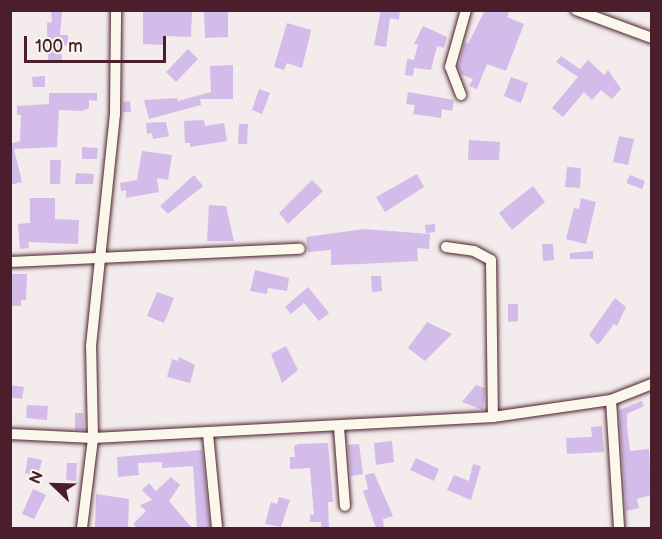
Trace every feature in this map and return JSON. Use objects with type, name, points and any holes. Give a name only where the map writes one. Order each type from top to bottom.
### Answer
[{"type":"street","points":[[82,528],[93,438],[91,346],[115,114],[116,10]]},
{"type":"street","points":[[461,95],[450,67],[466,10]]},
{"type":"street","points":[[576,10],[651,38]]},
{"type":"street","points":[[446,247],[474,252],[491,260],[493,417]]},
{"type":"street","points":[[10,262],[300,249]]},
{"type":"street","points":[[10,434],[93,438],[208,434],[493,417],[611,400],[651,384]]},
{"type":"street","points":[[611,400],[619,528]]},
{"type":"street","points":[[339,427],[345,506]]},
{"type":"street","points":[[208,434],[217,528]]},
{"type":"building","points":[[143,10],[192,10],[191,37],[166,36],[166,45],[143,44]]},
{"type":"building","points":[[204,10],[228,10],[228,37],[205,38]]},
{"type":"building","points":[[381,10],[400,10],[399,20],[390,18],[386,47],[374,45]]},
{"type":"building","points":[[485,10],[504,10],[509,13],[507,17],[524,24],[506,71],[487,64],[477,89],[469,86],[473,79],[461,74],[458,67],[465,42],[468,44]]},
{"type":"building","points":[[51,11],[62,11],[60,35],[68,35],[68,45],[61,46],[62,63],[48,63],[47,23],[52,22]]},
{"type":"building","points":[[287,23],[311,30],[302,68],[287,63],[284,70],[274,67]]},
{"type":"building","points":[[423,26],[447,37],[444,48],[437,46],[431,70],[414,68],[413,76],[405,75],[407,59],[414,60],[418,45],[414,44]]},
{"type":"building","points":[[188,49],[198,59],[176,82],[166,72]]},
{"type":"building","points":[[561,56],[580,69],[588,60],[604,75],[608,70],[621,89],[612,99],[601,90],[592,100],[584,92],[563,117],[552,108],[578,77],[556,62]]},
{"type":"building","points":[[233,65],[233,99],[200,99],[201,105],[149,119],[144,100],[177,98],[178,101],[211,92],[210,66]]},
{"type":"building","points":[[45,76],[45,87],[33,87],[32,77]]},
{"type":"building","points":[[511,77],[528,83],[521,103],[504,96]]},
{"type":"building","points":[[259,89],[270,93],[262,114],[252,110]]},
{"type":"building","points":[[408,92],[454,100],[452,111],[442,109],[441,118],[413,114],[415,105],[406,104]]},
{"type":"building","points":[[49,93],[97,93],[97,101],[89,100],[89,108],[82,111],[59,110],[57,147],[14,149],[22,182],[10,185],[10,144],[20,141],[21,115],[17,115],[17,106],[49,104]]},
{"type":"building","points":[[130,101],[131,112],[123,112],[123,102]]},
{"type":"building","points":[[204,120],[205,126],[224,123],[227,141],[190,147],[190,143],[185,143],[184,121]]},
{"type":"building","points":[[166,122],[169,136],[153,139],[152,133],[147,134],[146,123]]},
{"type":"building","points":[[239,124],[248,124],[247,144],[238,144]]},
{"type":"building","points":[[619,136],[634,139],[628,165],[613,162]]},
{"type":"building","points":[[469,140],[500,142],[499,160],[468,160]]},
{"type":"building","points":[[82,147],[98,148],[97,159],[82,159]]},
{"type":"building","points":[[142,151],[172,155],[168,180],[157,178],[159,192],[126,198],[126,190],[121,191],[120,183],[137,180]]},
{"type":"building","points":[[50,160],[61,160],[60,184],[50,184]]},
{"type":"building","points":[[567,167],[581,168],[580,188],[565,187]]},
{"type":"building","points":[[76,173],[94,174],[93,184],[75,184]]},
{"type":"building","points":[[417,174],[424,187],[385,212],[376,197]]},
{"type":"building","points":[[194,175],[203,186],[168,214],[160,206]]},
{"type":"building","points":[[630,175],[645,181],[642,189],[626,183]]},
{"type":"building","points":[[312,180],[323,191],[288,224],[279,213]]},
{"type":"building","points":[[533,186],[545,202],[512,230],[499,213]]},
{"type":"building","points":[[30,198],[55,198],[55,219],[79,220],[78,244],[28,242],[29,248],[20,249],[18,224],[30,223]]},
{"type":"building","points":[[581,198],[596,202],[586,244],[566,239],[574,208],[579,209]]},
{"type":"building","points":[[209,205],[226,206],[234,241],[207,241]]},
{"type":"building","points":[[435,224],[435,232],[426,233],[425,225]]},
{"type":"building","points":[[364,229],[430,234],[429,249],[417,248],[418,261],[331,265],[331,250],[308,252],[306,237]]},
{"type":"building","points":[[542,244],[553,244],[554,260],[543,261]]},
{"type":"building","points":[[593,251],[593,259],[570,259],[570,253]]},
{"type":"building","points":[[255,270],[289,278],[287,291],[268,288],[267,294],[250,291]]},
{"type":"building","points":[[10,274],[27,274],[26,300],[21,300],[21,306],[10,306]]},
{"type":"building","points":[[371,276],[381,276],[382,291],[372,292]]},
{"type":"building","points":[[308,287],[329,313],[319,321],[304,303],[291,314],[285,307]]},
{"type":"building","points":[[157,292],[174,298],[164,323],[147,316]]},
{"type":"building","points":[[615,298],[626,307],[617,326],[614,324],[598,345],[589,335]]},
{"type":"building","points":[[508,304],[518,304],[518,321],[508,322]]},
{"type":"building","points":[[427,322],[452,334],[425,361],[408,348]]},
{"type":"building","points":[[286,346],[298,370],[282,383],[271,354]]},
{"type":"building","points":[[179,357],[195,365],[190,383],[167,377],[172,359],[178,361]]},
{"type":"building","points":[[10,385],[24,387],[22,399],[10,397]]},
{"type":"building","points":[[476,385],[485,388],[483,410],[462,402]]},
{"type":"building","points":[[642,401],[644,406],[627,414],[627,426],[630,451],[649,449],[651,495],[637,499],[639,508],[626,511],[619,410]]},
{"type":"building","points":[[27,405],[48,406],[47,420],[26,418]]},
{"type":"building","points":[[75,413],[83,413],[84,430],[75,430]]},
{"type":"building","points":[[602,426],[604,452],[567,454],[566,438],[592,437],[591,427]]},
{"type":"building","points":[[392,441],[394,462],[376,465],[374,443]]},
{"type":"building","points":[[328,443],[333,502],[328,502],[329,528],[321,528],[321,522],[310,522],[310,514],[314,515],[310,468],[290,469],[290,457],[295,457],[294,446],[299,444]]},
{"type":"building","points":[[359,444],[363,474],[351,476],[348,445]]},
{"type":"building","points":[[202,450],[210,528],[197,528],[193,466],[162,468],[162,462],[138,463],[139,475],[118,477],[117,457]]},
{"type":"building","points":[[28,457],[42,460],[38,476],[25,473]]},
{"type":"building","points":[[416,458],[439,469],[434,481],[410,470]]},
{"type":"building","points":[[67,463],[77,463],[76,481],[66,480]]},
{"type":"building","points":[[473,464],[481,466],[471,500],[447,490],[454,475],[469,481]]},
{"type":"building","points":[[374,473],[393,516],[383,519],[384,528],[376,528],[363,491],[368,489],[365,475]]},
{"type":"building","points":[[171,477],[180,485],[169,501],[192,528],[137,528],[133,524],[146,511],[140,505],[152,500],[142,490],[149,483],[156,491]]},
{"type":"building","points":[[33,489],[46,495],[34,519],[22,514]]},
{"type":"building","points":[[96,494],[129,499],[128,528],[95,528]]},
{"type":"building","points":[[279,497],[290,500],[281,527],[265,524],[271,502],[277,504]]}]
